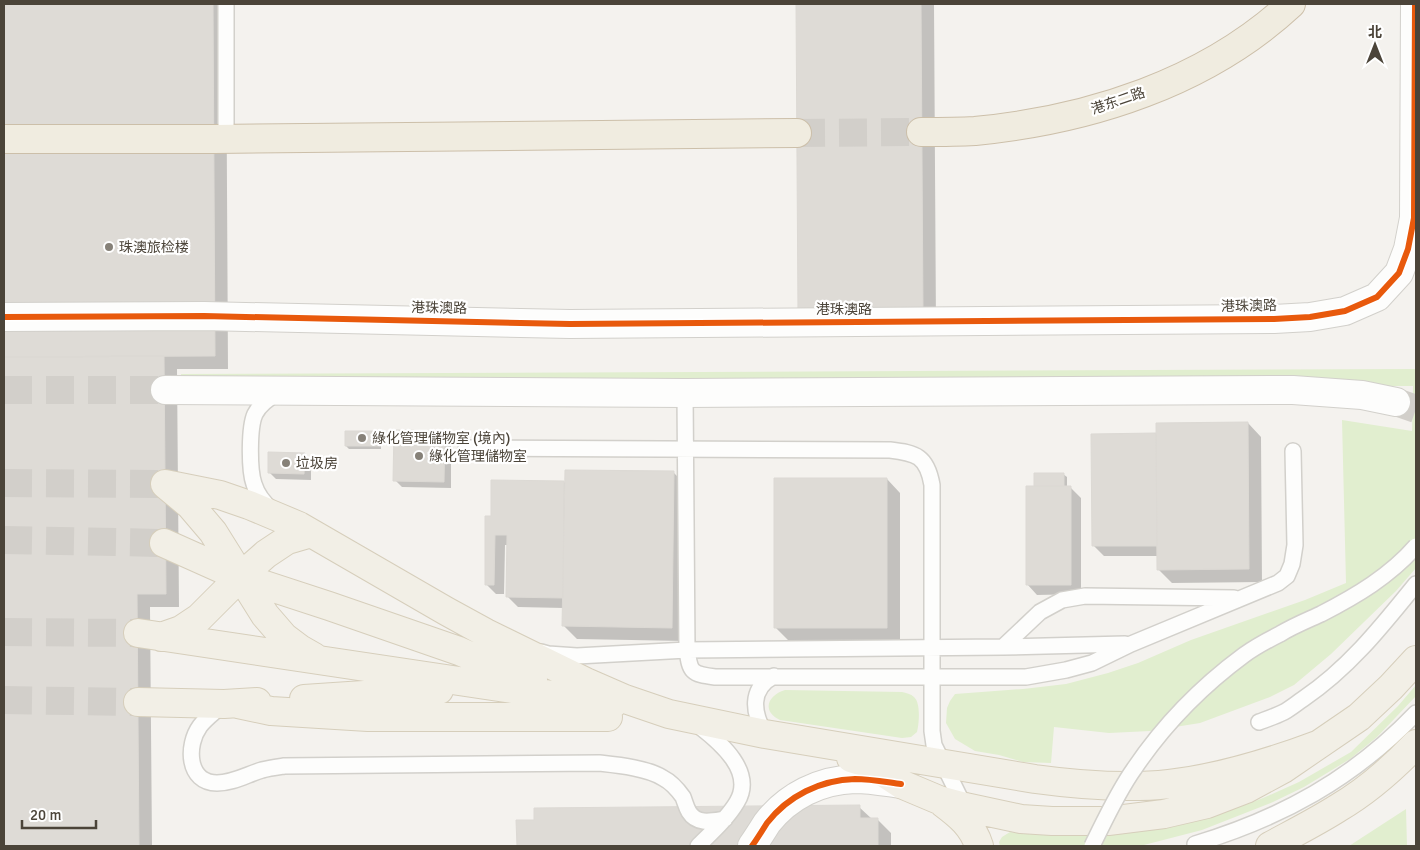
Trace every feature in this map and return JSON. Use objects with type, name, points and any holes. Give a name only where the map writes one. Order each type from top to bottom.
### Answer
[{"type":"highway","name":"港东二路","points":[[922,132],[974,131],[1024,124],[1076,115],[1128,100],[1184,76],[1231,50],[1276,18],[1291,4]]},
{"type":"highway","points":[[4,139],[797,133]]},
{"type":"main road","points":[[322,661],[300,649],[284,637],[265,614],[213,532],[190,504],[165,484],[220,495],[299,526],[486,633],[625,699],[678,716]]},
{"type":"main road","points":[[311,533],[288,540],[266,554],[199,618],[181,630],[150,635],[594,701],[777,736],[1035,780],[1078,785],[1159,785],[1208,778],[1243,770],[1317,745]]},
{"type":"main road","points":[[164,543],[240,577],[460,651],[498,668],[594,701]]},
{"type":"main road","points":[[777,736],[864,762],[901,784],[952,804],[1021,819],[1108,821],[1164,814],[1207,804],[1246,788],[1283,769],[1359,717],[1392,687],[1416,660]]},
{"type":"main road","points":[[138,702],[231,704],[490,686]]},
{"type":"main road","points":[[231,704],[271,710],[368,717],[678,716]]},
{"type":"main road","points":[[1270,846],[1351,799],[1388,771],[1416,744]]},
{"type":"main road","points":[[952,804],[959,815],[970,826],[978,843]]},
{"type":"street","name":"港珠澳路","points":[[4,317],[213,316],[570,324],[1274,319],[1310,317],[1345,311],[1377,297],[1399,273],[1408,249],[1414,218],[1415,4]]},
{"type":"street","points":[[165,390],[685,392],[1293,390],[1362,395],[1396,402]]},
{"type":"street","points":[[752,846],[768,823],[785,804],[804,791],[819,785],[854,779],[901,784]]},
{"type":"lane","points":[[226,4],[226,138]]},
{"type":"lane","points":[[282,519],[267,506],[254,486],[251,472],[252,424],[256,412],[263,403],[284,390]]},
{"type":"lane","points":[[685,392],[687,650],[690,666],[694,672],[703,676],[1026,677],[1066,670],[1092,662],[1278,583],[1287,576],[1292,564],[1295,545],[1293,451]]},
{"type":"lane","points":[[466,448],[890,450],[909,452],[923,460],[930,472],[932,485],[932,731],[934,745],[942,764],[952,804]]},
{"type":"lane","points":[[1092,846],[1114,801],[1134,769],[1168,725],[1194,699],[1245,654],[1366,589],[1386,575],[1416,546]]},
{"type":"lane","points":[[1259,722],[1285,711],[1332,677],[1377,633],[1416,584]]},
{"type":"lane","points":[[1003,647],[1040,612],[1062,600],[1085,596],[1242,598]]},
{"type":"lane","points":[[486,633],[515,645],[548,654],[577,656],[687,650],[1131,644]]},
{"type":"lane","points":[[774,676],[760,687],[756,701],[758,719],[777,736]]},
{"type":"lane","points":[[231,704],[199,727],[192,748],[192,764],[195,773],[205,781],[216,783],[229,782],[244,778],[261,770],[284,766],[598,763],[620,765],[649,772],[663,778],[674,786],[683,797],[692,816],[706,821],[725,819]]},
{"type":"lane","points":[[1195,844],[1257,823],[1323,790],[1358,766],[1396,735],[1416,714]]},
{"type":"lane","points":[[678,716],[716,739],[728,751],[742,775],[742,788],[738,801],[725,819],[698,846]]},
{"type":"green space","points":[[1416,369],[1416,568],[1396,591],[1331,654],[1294,685],[1270,697],[1200,723],[1150,731],[1109,733],[1054,727],[1051,763],[1023,762],[975,751],[955,739],[946,723],[947,708],[950,701],[955,694],[1066,684],[1108,673],[1138,663],[1191,640],[1305,600],[1346,583],[1342,420],[1412,431],[1413,386],[182,388],[181,374]]},
{"type":"green space","points":[[1416,685],[1416,696],[1377,737],[1350,759],[1304,787],[1273,802],[1202,830],[1140,846],[1000,846],[999,842],[1002,837],[1010,832],[1045,835],[1109,835],[1190,821],[1237,808],[1263,798],[1299,782],[1351,752],[1398,706]]},
{"type":"green space","points":[[785,690],[907,693],[914,697],[918,704],[919,719],[917,732],[911,737],[902,738],[780,720],[770,712],[769,704],[774,696]]},
{"type":"green space","points":[[1406,809],[1407,846],[1349,846]]},
{"type":"building","name":"珠澳旅检楼","points":[[4,4],[213,4],[215,356],[4,357]]},
{"type":"building","points":[[796,4],[921,4],[923,315],[798,315]]},
{"type":"building","points":[[164,356],[166,594],[137,594],[139,846],[4,846],[4,357]]},
{"type":"building","points":[[1248,422],[1249,569],[1157,570],[1156,423]]},
{"type":"building","name":"綠化管理儲物室","points":[[394,430],[445,431],[444,482],[393,481]]},
{"type":"building","name":"綠化管理儲物室 (境內)","points":[[345,431],[379,431],[379,446],[345,446]]},
{"type":"building","points":[[1156,433],[1157,546],[1092,546],[1091,434]]},
{"type":"building","name":"垃圾房","points":[[268,452],[305,453],[304,474],[268,473]]},
{"type":"building","points":[[565,470],[674,471],[672,628],[562,626]]},
{"type":"building","points":[[1034,473],[1064,473],[1064,486],[1034,486]]},
{"type":"building","points":[[774,478],[887,478],[887,628],[774,628]]},
{"type":"building","points":[[491,480],[564,481],[563,598],[506,597],[507,535],[495,535],[494,585],[485,585],[485,516],[491,516]]},
{"type":"building","points":[[1026,486],[1071,486],[1071,585],[1026,585]]},
{"type":"building","points":[[860,805],[860,818],[878,818],[878,846],[517,846],[516,820],[534,820],[534,808]]},
{"type":"tunnel","points":[[797,133],[921,132]]},
{"type":"tunnel","points":[[4,390],[165,390]]},
{"type":"tunnel","points":[[1396,402],[1416,409]]},
{"type":"tunnel","points":[[4,483],[165,484]]},
{"type":"tunnel","points":[[4,540],[164,543]]},
{"type":"tunnel","points":[[4,632],[138,633]]},
{"type":"tunnel","points":[[4,700],[138,702]]},
{"type":"cycle path","points":[[4,317],[204,316],[570,324],[1274,319],[1310,317],[1345,311],[1377,297],[1399,273],[1408,249],[1414,218],[1415,4]]},
{"type":"cycle path","points":[[752,846],[775,813],[795,797],[817,786],[829,782],[855,779],[901,784]]},
{"type":"place","name":"珠澳旅检楼","points":[[109,247]]},
{"type":"place","name":"綠化管理儲物室 (境內)","points":[[362,438]]},
{"type":"place","name":"綠化管理儲物室","points":[[419,456]]},
{"type":"place","name":"垃圾房","points":[[286,463]]}]
